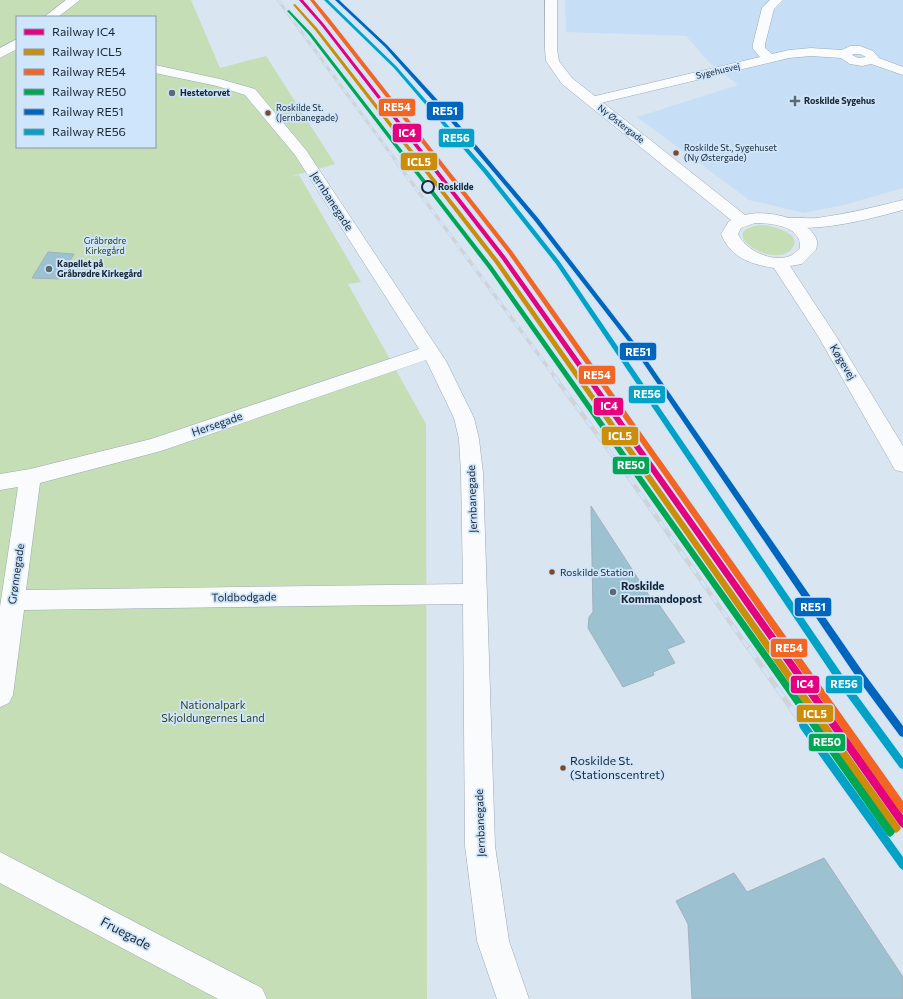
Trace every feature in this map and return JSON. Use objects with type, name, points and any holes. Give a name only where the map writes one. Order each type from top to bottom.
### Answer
[{"type":"street","points":[[51,16],[74,0]]},
{"type":"street","name":"Ny Østergade","points":[[551,0],[550,49],[553,61],[567,81],[742,221]]},
{"type":"street","points":[[770,59],[759,49],[759,44],[768,8],[777,0]]},
{"type":"street","points":[[0,54],[16,44]]},
{"type":"street","name":"Sygehusvej","points":[[592,101],[800,52],[845,54],[850,50],[862,50],[871,54],[872,60],[903,71]]},
{"type":"street","name":"Jernbanegade","points":[[156,69],[220,83],[250,92],[301,153],[431,352],[464,418],[469,439],[472,473],[480,846],[493,941],[513,999]]},
{"type":"street","points":[[786,222],[804,233],[809,243],[808,250],[802,257],[792,261],[779,262],[756,259],[743,253],[731,241],[730,233],[734,226],[742,221],[766,218],[808,224],[875,212],[903,205]]},
{"type":"street","points":[[809,243],[819,234],[875,212]]},
{"type":"street","name":"Køgevej","points":[[779,262],[897,442],[903,464]]},
{"type":"street","name":"Hersegade","points":[[0,482],[30,478],[154,446],[431,352]]},
{"type":"street","name":"Grønnegade","points":[[0,695],[30,478]]},
{"type":"street","name":"Toldbodgade","points":[[13,600],[475,594]]},
{"type":"street","name":"Fruegade","points":[[0,867],[251,999]]},
{"type":"shaded area","name":"Roskilde Sygehus","points":[[565,0],[903,0],[903,188],[844,205],[804,213],[749,200],[637,117],[738,85],[708,61],[686,36],[566,32]]},
{"type":"green space","name":"Nationalpark Skjoldungernes Land","points":[[0,0],[191,0],[220,68],[266,56],[335,164],[289,177],[299,175],[361,282],[348,284],[426,424],[427,999],[0,999]]},
{"type":"green space","points":[[763,225],[785,231],[790,234],[795,242],[793,247],[785,254],[774,255],[762,253],[752,247],[745,241],[743,234],[748,228]]},
{"type":"building","name":"Kapellet på Gråbrødre Kirkegård","points":[[48,252],[74,254],[59,279],[32,278]]},
{"type":"building","name":"Roskilde Kommandopost","points":[[591,506],[650,597],[653,596],[685,642],[667,649],[675,663],[653,672],[654,675],[623,687],[588,628],[589,617],[593,612]]},
{"type":"building","points":[[824,858],[903,977],[903,999],[692,999],[688,924],[676,901],[734,873],[747,892]]},
{"type":"railway","points":[[278,0],[399,165]]},
{"type":"railway","points":[[398,164],[555,377]]},
{"type":"railway","points":[[554,376],[630,479],[749,649]]},
{"type":"railway","points":[[749,648],[803,725]]},
{"type":"rail line","name":"IC4","points":[[301,0],[322,24],[503,257],[903,823]]},
{"type":"rail line","name":"RE54","points":[[312,0],[510,252],[903,809]]},
{"type":"rail line","name":"RE56","points":[[326,0],[395,67],[486,172],[558,263],[845,686],[903,765]]},
{"type":"rail line","name":"RE51","points":[[337,0],[386,46],[443,109],[536,219],[633,344],[860,675],[903,733]]},
{"type":"rail line","name":"ICL5","points":[[295,5],[316,29],[497,262],[896,828]]},
{"type":"rail line","name":"RE50","points":[[289,11],[310,34],[490,267],[890,832]]},
{"type":"rail line","name":"RE56","points":[[803,725],[903,865]]},
{"type":"place","name":"Hestetorvet","points":[[172,93]]},
{"type":"place","name":"Roskilde Sygehus","points":[[795,101]]},
{"type":"place","name":"Roskilde St. (Jernbanegade)","points":[[268,113]]},
{"type":"place","name":"Roskilde St., Sygehuset (Ny Østergade)","points":[[676,153]]},
{"type":"place","name":"Roskilde","points":[[428,187]]},
{"type":"place","name":"Kapellet på Gråbrødre Kirkegård","points":[[49,269]]},
{"type":"place","name":"Roskilde Station","points":[[552,572]]},
{"type":"place","name":"Roskilde Kommandopost","points":[[613,592]]},
{"type":"place","name":"Roskilde St. (Stationscentret)","points":[[563,768]]},
{"type":"park label","name":"Gråbrødre Kirkegård","points":[[105,246]]}]
